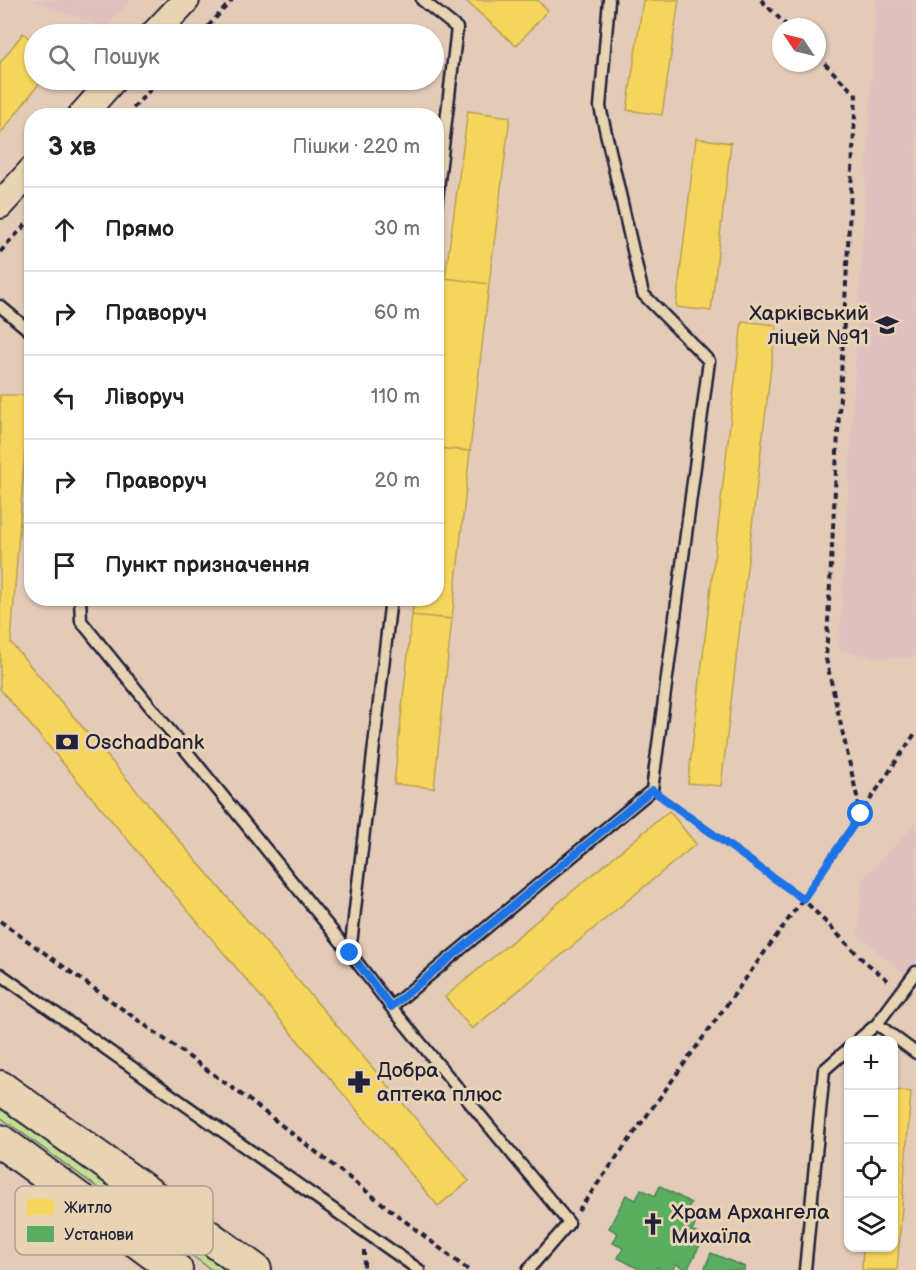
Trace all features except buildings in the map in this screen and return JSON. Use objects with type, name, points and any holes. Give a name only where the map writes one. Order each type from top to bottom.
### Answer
[{"type":"main road","points":[[0,1087],[138,1186]]},
{"type":"main road","points":[[0,1141],[61,1186]]},
{"type":"main road","points":[[213,1240],[255,1270]]},
{"type":"main road","points":[[156,1255],[176,1270]]},
{"type":"street","points":[[163,24],[186,0]]},
{"type":"street","points":[[88,108],[104,90]]},
{"type":"street","points":[[0,205],[24,179]]},
{"type":"lane","points":[[422,0],[457,28],[444,138]]},
{"type":"lane","points":[[391,1007],[652,790],[709,361],[643,294],[600,107],[609,0]]},
{"type":"lane","points":[[0,306],[24,326]]},
{"type":"lane","points":[[80,606],[81,621],[350,953],[391,1007],[569,1223],[528,1270]]},
{"type":"lane","points":[[350,953],[390,606]]},
{"type":"lane","points":[[864,1036],[877,1024],[916,972]]},
{"type":"lane","points":[[0,974],[419,1270]]},
{"type":"lane","points":[[877,1024],[916,1053]]},
{"type":"lane","points":[[805,1270],[824,1070],[844,1053]]},
{"type":"path","points":[[210,24],[232,0]]},
{"type":"path","points":[[761,0],[779,18]]},
{"type":"path","points":[[826,65],[856,95],[826,659],[861,814]]},
{"type":"path","points":[[133,108],[150,90]]},
{"type":"path","points":[[0,252],[24,226]]},
{"type":"path","points":[[569,1223],[803,899],[916,732]]},
{"type":"path","points":[[652,790],[803,899],[863,960],[901,991]]},
{"type":"path","points":[[0,921],[249,1100],[468,1270]]},
{"type":"shaded area","points":[[32,0],[131,0],[109,24],[95,24]]},
{"type":"shaded area","name":"Харківський ліцей №91","points":[[876,0],[916,0],[916,657],[878,658],[839,650]]},
{"type":"shaded area","points":[[916,823],[916,983],[858,935],[862,879]]},
{"type":"green space","points":[[0,1104],[114,1186],[96,1186],[0,1117]]},
{"type":"green space","points":[[191,1255],[210,1255],[231,1270],[212,1270]]},
{"type":"place","name":"Харківський ліцей №91","points":[[887,325]]},
{"type":"place","name":"Oschadbank","points":[[67,742]]},
{"type":"place","name":"Добра аптека плюс","points":[[359,1082]]},
{"type":"place","name":"Храм Архангела Михаїла","points":[[653,1224]]},
{"type":"route","points":[[350,953],[391,1007],[652,790],[803,899],[861,814]]}]
